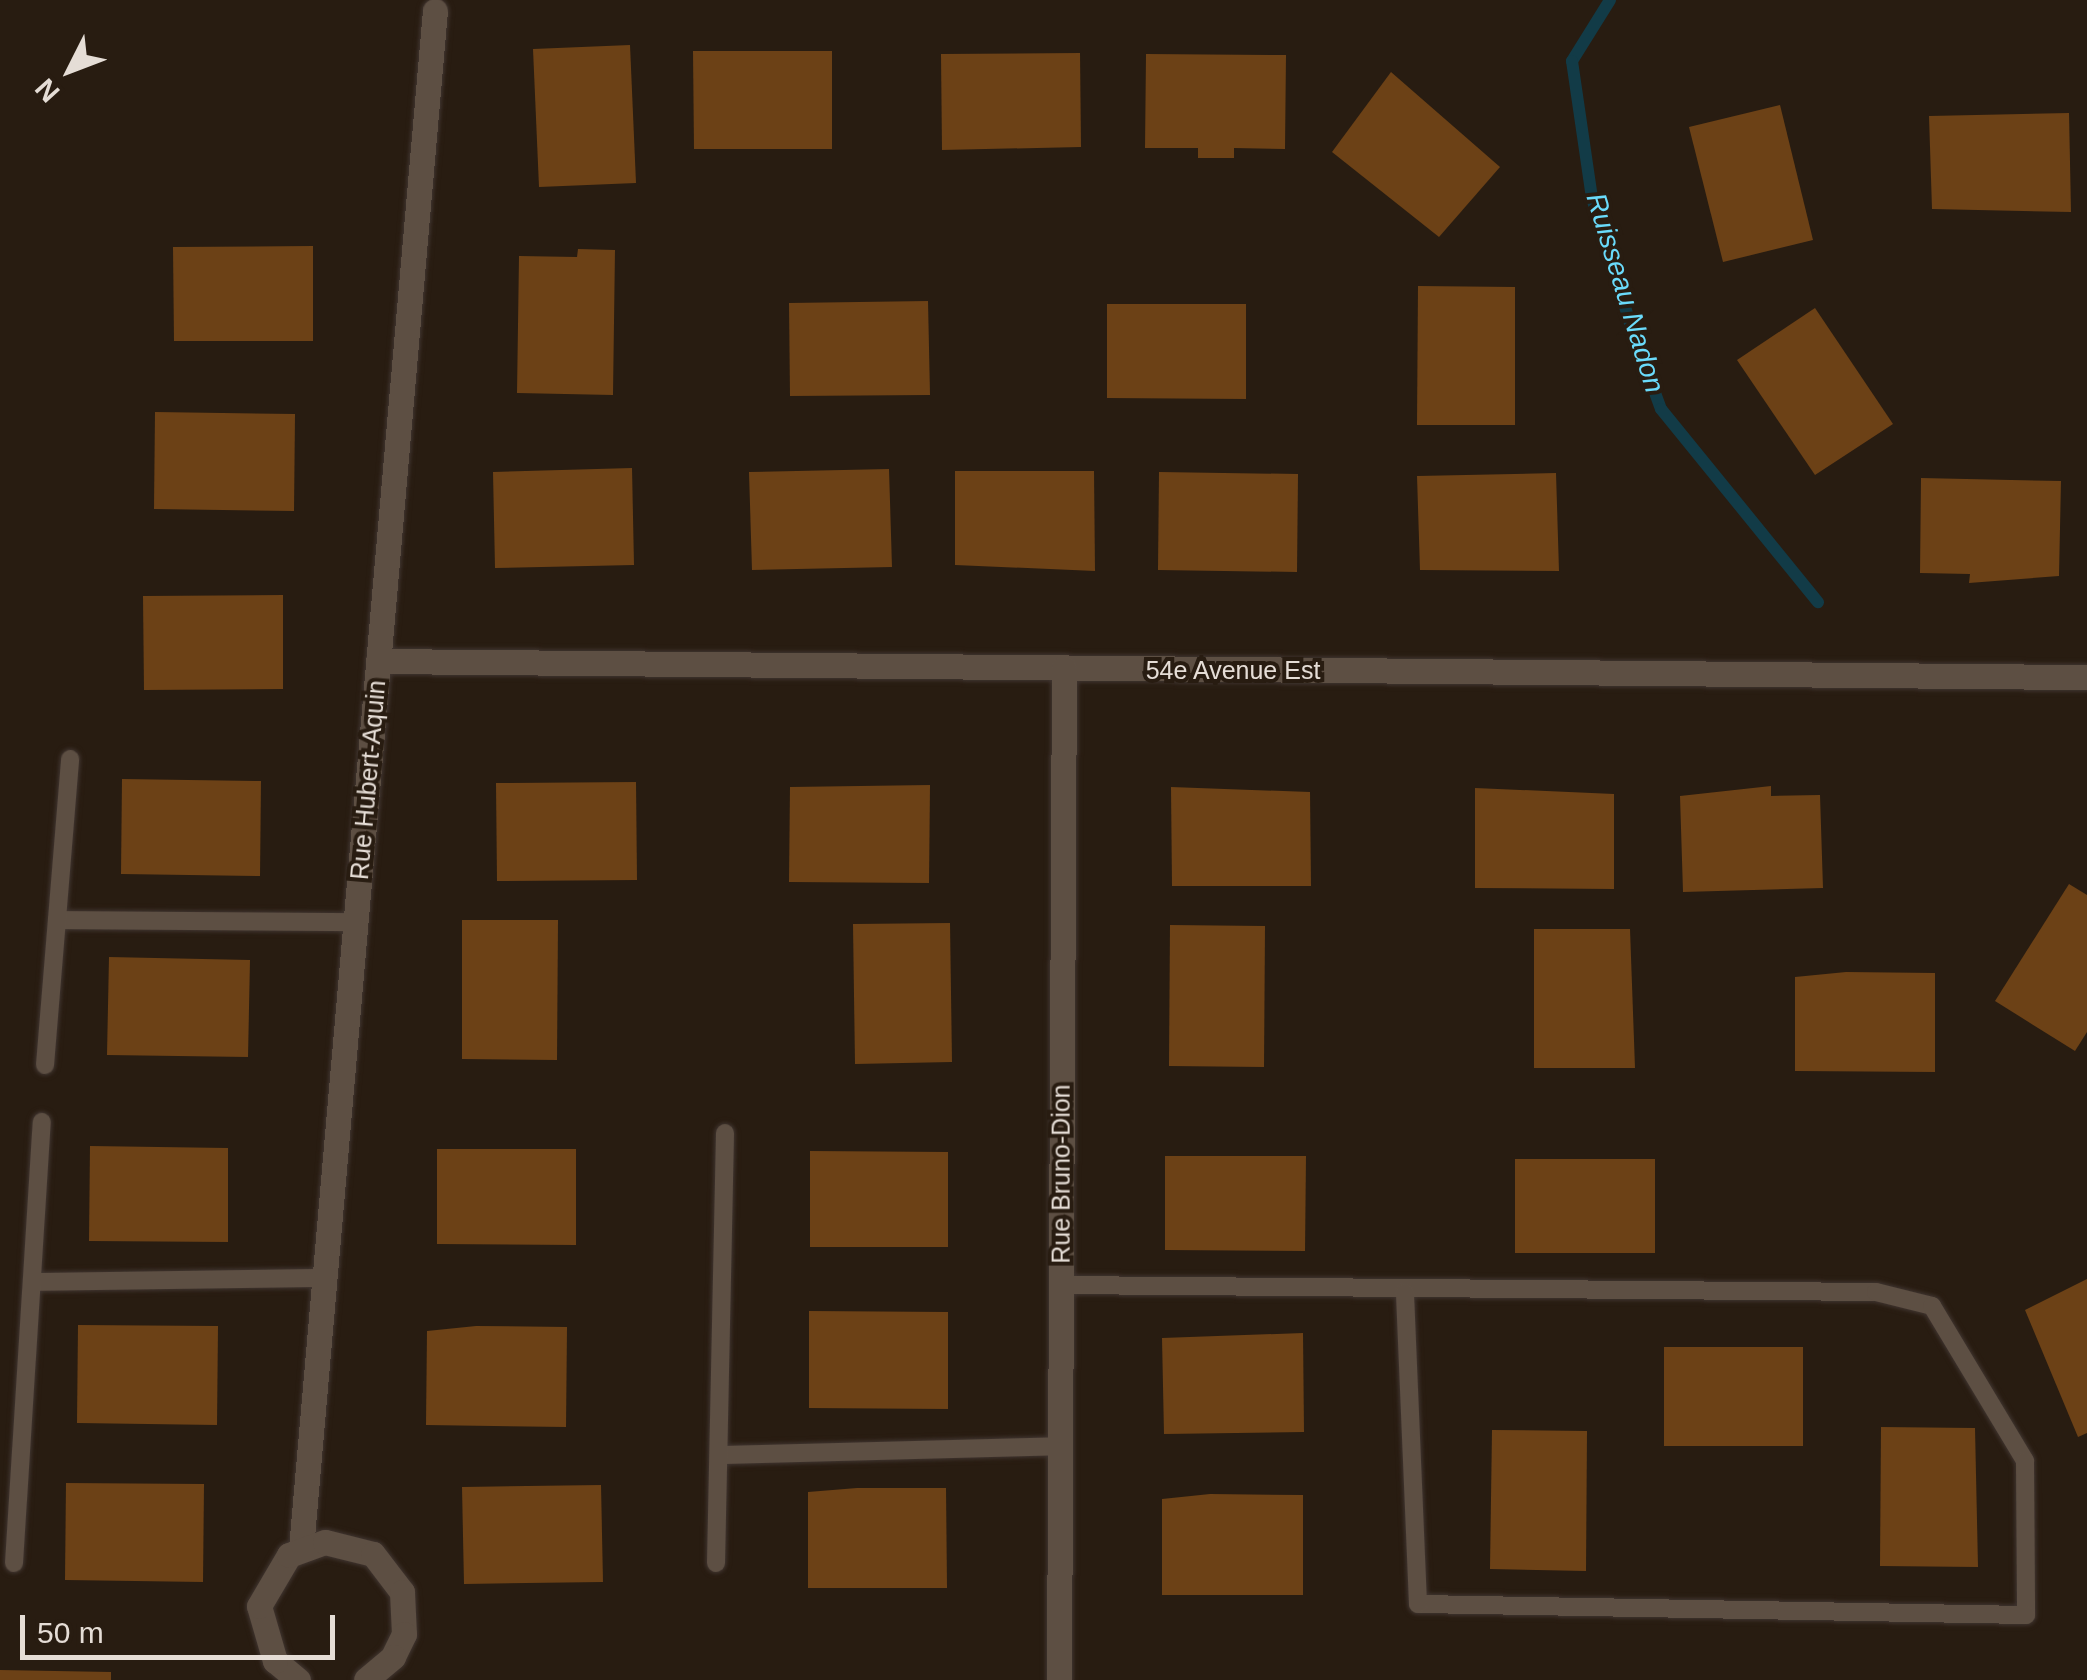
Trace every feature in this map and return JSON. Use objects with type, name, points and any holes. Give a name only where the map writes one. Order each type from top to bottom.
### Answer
[{"type":"street","name":"Rue Hubert-Aquin","points":[[301,1548],[435,11]]},
{"type":"street","name":"54e Avenue Est","points":[[378,661],[2087,677]]},
{"type":"street","name":"Rue Bruno-Dion","points":[[1058,1680],[1064,668]]},
{"type":"street","points":[[298,1680],[275,1661],[259,1606],[271,1574],[301,1548],[350,1544],[382,1562],[402,1592],[404,1634],[393,1657],[366,1680]]},
{"type":"lane","points":[[45,1065],[70,759]]},
{"type":"lane","points":[[57,920],[356,922]]},
{"type":"lane","points":[[14,1563],[42,1122]]},
{"type":"lane","points":[[716,1563],[723,1455],[724,1133]]},
{"type":"lane","points":[[32,1282],[325,1278]]},
{"type":"lane","points":[[1060,1285],[1404,1292],[1876,1292],[1932,1306],[2025,1461],[2026,1615],[1418,1604],[1404,1292]]},
{"type":"lane","points":[[723,1455],[1058,1446]]},
{"type":"building","points":[[630,45],[636,183],[539,187],[533,49]]},
{"type":"building","points":[[693,51],[832,51],[832,149],[694,149]]},
{"type":"building","points":[[1080,53],[1081,147],[942,150],[941,54]]},
{"type":"building","points":[[1146,54],[1286,55],[1285,149],[1234,148],[1234,158],[1198,158],[1198,148],[1145,148]]},
{"type":"building","points":[[1391,72],[1500,167],[1439,237],[1332,152]]},
{"type":"building","points":[[1780,105],[1813,240],[1723,262],[1689,127]]},
{"type":"building","points":[[2069,113],[2071,212],[1932,209],[1929,116]]},
{"type":"building","points":[[313,246],[313,341],[174,341],[173,247]]},
{"type":"building","points":[[578,249],[615,250],[613,395],[517,393],[519,256],[577,257]]},
{"type":"building","points":[[1418,286],[1515,287],[1515,425],[1417,425]]},
{"type":"building","points":[[928,301],[930,395],[790,396],[789,303]]},
{"type":"building","points":[[1107,304],[1246,304],[1246,399],[1107,398]]},
{"type":"building","points":[[1815,308],[1893,424],[1815,475],[1737,360]]},
{"type":"building","points":[[155,412],[295,414],[294,511],[154,509]]},
{"type":"building","points":[[632,468],[634,565],[495,568],[493,472]]},
{"type":"building","points":[[889,469],[892,567],[752,570],[749,472]]},
{"type":"building","points":[[955,471],[1094,471],[1095,571],[955,565]]},
{"type":"building","points":[[1159,472],[1298,474],[1297,572],[1158,570]]},
{"type":"building","points":[[1556,473],[1559,571],[1420,570],[1417,476]]},
{"type":"building","points":[[1921,478],[2061,481],[2059,576],[1969,583],[1970,574],[1920,573]]},
{"type":"building","points":[[283,595],[283,689],[144,690],[143,596]]},
{"type":"building","points":[[122,779],[261,781],[260,876],[121,874]]},
{"type":"building","points":[[636,782],[637,880],[497,881],[496,783]]},
{"type":"building","points":[[930,785],[929,883],[789,882],[790,787]]},
{"type":"building","points":[[1771,786],[1771,796],[1820,795],[1823,888],[1683,892],[1680,796]]},
{"type":"building","points":[[1171,787],[1310,792],[1311,886],[1172,886]]},
{"type":"building","points":[[1475,788],[1614,794],[1614,889],[1475,888]]},
{"type":"building","points":[[2069,884],[2087,895],[2087,1032],[2075,1051],[1995,1001]]},
{"type":"building","points":[[462,920],[558,920],[557,1060],[462,1059]]},
{"type":"building","points":[[950,923],[952,1062],[855,1064],[853,924]]},
{"type":"building","points":[[1170,925],[1265,926],[1264,1067],[1169,1066]]},
{"type":"building","points":[[1534,929],[1630,929],[1635,1068],[1534,1068]]},
{"type":"building","points":[[109,957],[250,960],[248,1057],[107,1055]]},
{"type":"building","points":[[1846,972],[1935,973],[1935,1072],[1795,1071],[1795,977]]},
{"type":"building","points":[[90,1146],[228,1148],[228,1242],[89,1241]]},
{"type":"building","points":[[437,1149],[576,1149],[576,1245],[437,1244]]},
{"type":"building","points":[[810,1151],[948,1152],[948,1247],[810,1247]]},
{"type":"building","points":[[1165,1156],[1306,1156],[1305,1251],[1165,1250]]},
{"type":"building","points":[[1515,1159],[1655,1159],[1655,1253],[1515,1253]]},
{"type":"building","points":[[2087,1279],[2087,1433],[2078,1437],[2025,1310]]},
{"type":"building","points":[[809,1311],[948,1312],[948,1409],[809,1408]]},
{"type":"building","points":[[78,1325],[218,1326],[217,1425],[77,1423]]},
{"type":"building","points":[[476,1326],[567,1327],[566,1427],[426,1425],[427,1331]]},
{"type":"building","points":[[1303,1333],[1304,1432],[1164,1434],[1162,1338]]},
{"type":"building","points":[[1664,1347],[1803,1347],[1803,1446],[1664,1446]]},
{"type":"building","points":[[1881,1427],[1975,1428],[1978,1567],[1880,1566]]},
{"type":"building","points":[[1492,1430],[1587,1431],[1586,1571],[1490,1569]]},
{"type":"building","points":[[66,1483],[204,1484],[203,1582],[65,1580]]},
{"type":"building","points":[[601,1485],[603,1582],[464,1584],[462,1487]]},
{"type":"building","points":[[946,1488],[947,1588],[808,1588],[808,1492]]},
{"type":"building","points":[[1210,1494],[1303,1495],[1303,1595],[1162,1595],[1162,1499]]},
{"type":"building","points":[[0,1670],[111,1672],[111,1680],[0,1680]]},
{"type":"waterway","name":"Ruisseau Nadon","points":[[1610,0],[1572,61],[1592,198],[1633,333],[1661,409],[1818,602]]}]
